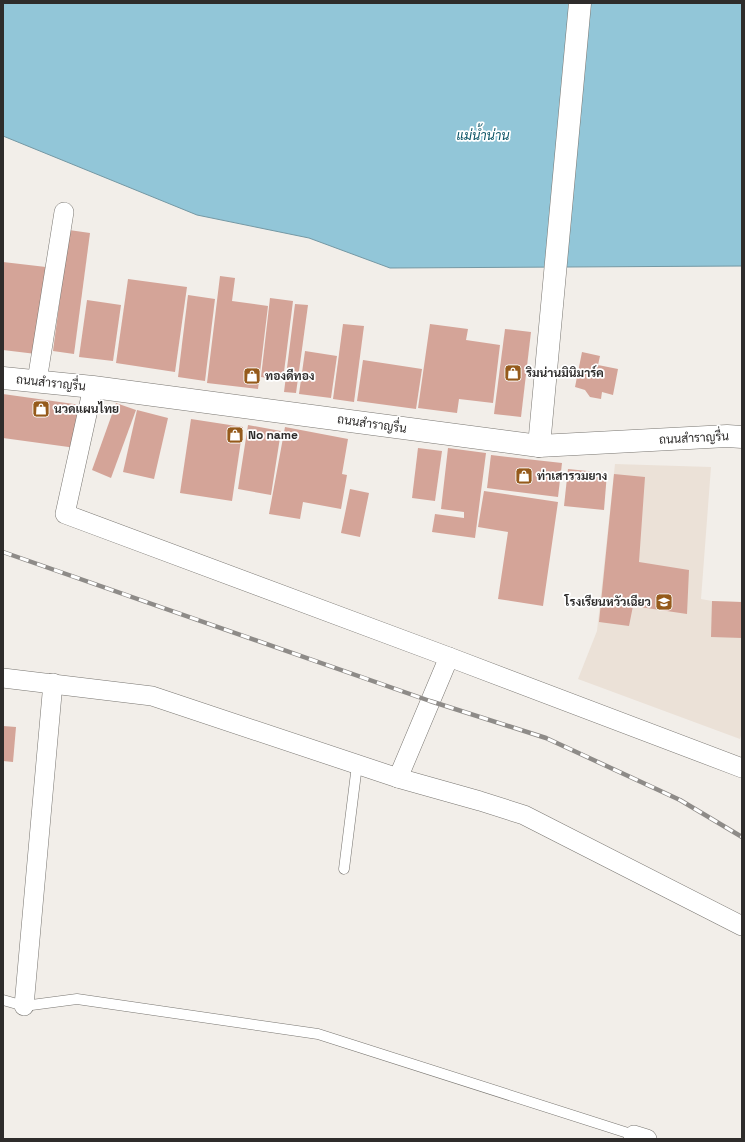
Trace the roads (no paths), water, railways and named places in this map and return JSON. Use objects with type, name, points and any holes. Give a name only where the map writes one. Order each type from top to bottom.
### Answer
[{"type":"street","points":[[539,446],[580,3]]},
{"type":"street","points":[[37,381],[64,212]]},
{"type":"street","name":"ถนนสำราญรื่น","points":[[3,378],[93,387],[539,446],[742,436]]},
{"type":"street","points":[[93,387],[65,514],[742,768]]},
{"type":"street","points":[[398,778],[448,657]]},
{"type":"street","points":[[3,678],[152,696],[398,778],[480,800],[524,815],[742,926]]},
{"type":"street","points":[[24,1006],[53,683]]},
{"type":"lane","points":[[344,869],[358,765]]},
{"type":"lane","points":[[3,1000],[24,1006],[77,999],[318,1034],[638,1138]]},
{"type":"water","name":"แม่น้ำน่าน","points":[[3,3],[742,3],[742,266],[390,268],[309,238],[197,215],[3,136]]},
{"type":"railway","points":[[3,552],[430,701],[546,738],[680,800],[742,837]]},
{"type":"place","name":"ริมน่านมินิมาร์ค","points":[[513,373]]},
{"type":"place","name":"ทองดีทอง","points":[[252,376]]},
{"type":"place","name":"นวดแผนไทย","points":[[41,409]]},
{"type":"place","name":"No name","points":[[235,435]]},
{"type":"place","name":"ท่าเสารวมยาง","points":[[524,476]]},
{"type":"place","name":"โรงเรียนหวัวเฉียว","points":[[664,602]]}]
